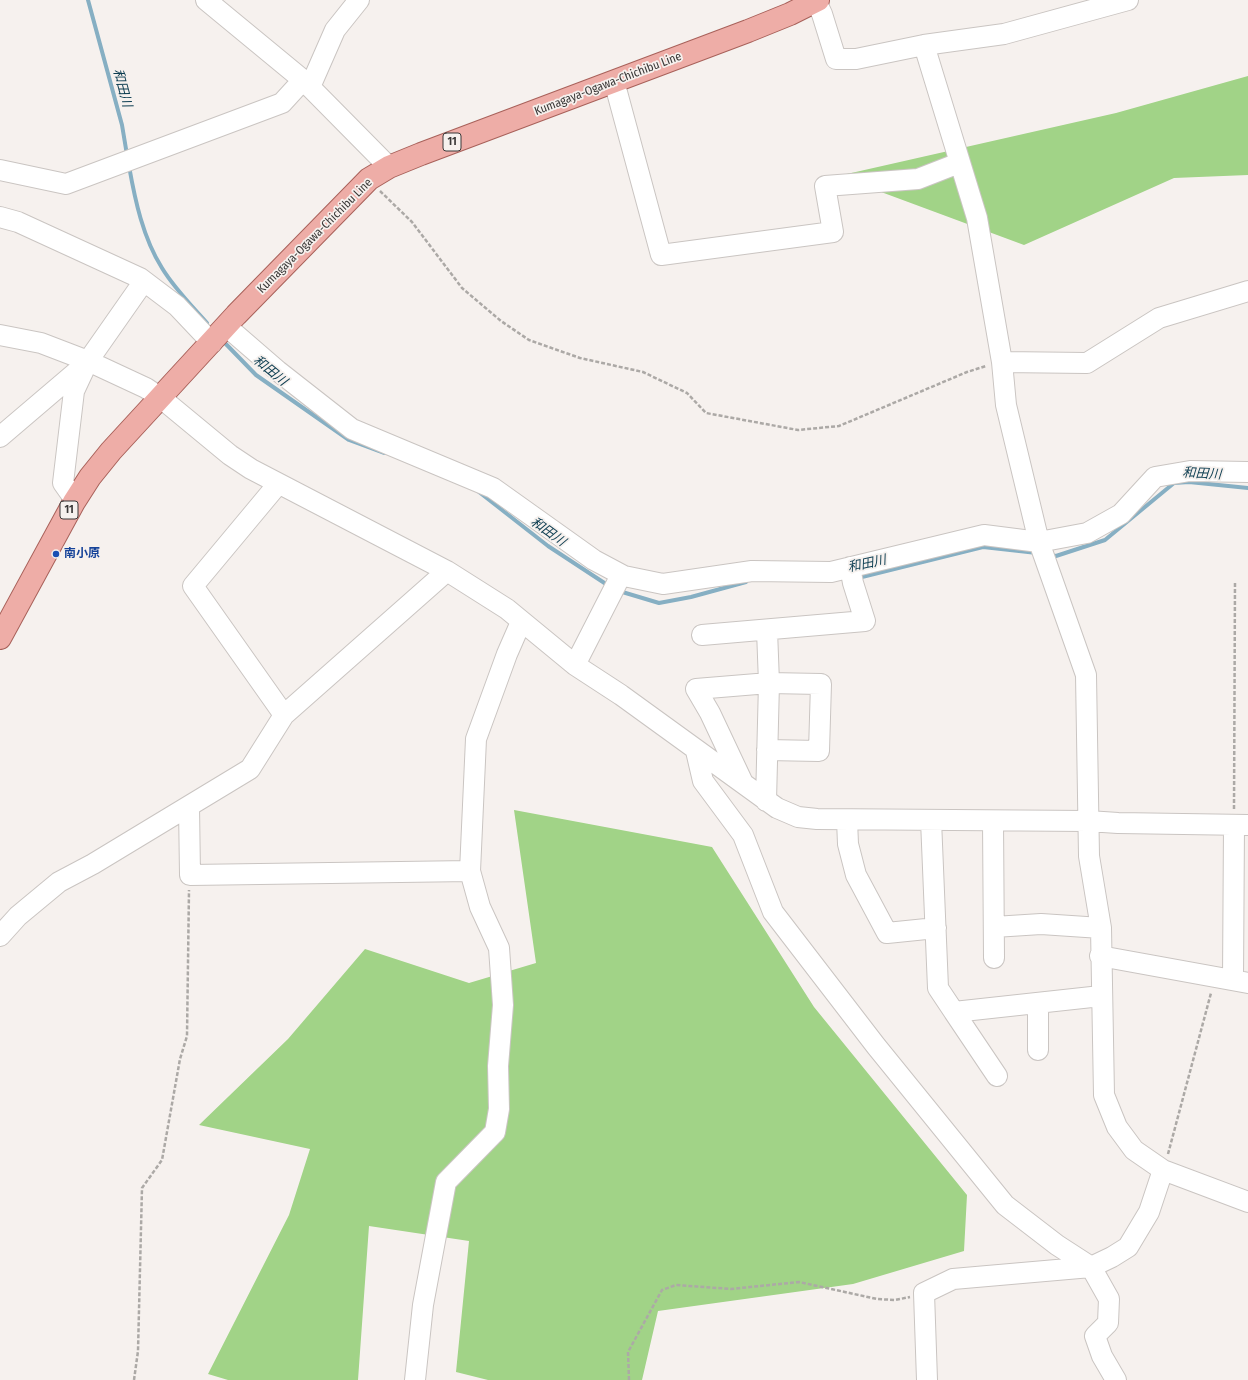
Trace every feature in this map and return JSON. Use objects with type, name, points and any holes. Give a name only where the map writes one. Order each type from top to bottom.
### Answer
[{"type":"main road","name":"Kumagaya-Ogawa-Chichibu Line","points":[[0,638],[75,500],[90,477],[112,450],[226,326],[369,179],[389,167],[790,14],[817,1]]},
{"type":"street","points":[[206,0],[306,84],[389,167]]},
{"type":"street","points":[[0,170],[66,184],[282,103],[306,84],[335,30],[359,0]]},
{"type":"street","points":[[817,1],[836,59],[856,59],[924,45],[1004,34],[1128,0]]},
{"type":"street","points":[[924,45],[976,218],[1002,362],[1006,405],[1039,542],[1086,675],[1089,856],[1101,928],[1100,956],[1104,1095],[1117,1127],[1134,1150],[1163,1170],[1248,1202]]},
{"type":"street","points":[[614,81],[661,255],[833,232],[825,186],[918,179],[959,163]]},
{"type":"street","points":[[0,217],[18,222],[144,281],[177,306],[212,343]]},
{"type":"street","points":[[75,500],[63,483],[74,391],[88,361],[144,281]]},
{"type":"street","points":[[1002,362],[1087,364],[1160,318],[1248,291]]},
{"type":"street","points":[[226,326],[278,371],[352,430],[494,488],[594,560],[622,575],[663,584],[752,571],[830,572],[984,536],[1039,542],[1087,533],[1121,514],[1155,477],[1190,471],[1248,472]]},
{"type":"street","points":[[0,335],[41,343],[88,361],[128,379],[161,398],[230,455],[278,484],[447,571],[507,609],[575,665],[620,695],[777,808],[798,816],[817,819],[1088,821],[1118,823],[1241,825],[1232,980],[1100,956]]},
{"type":"street","points":[[0,437],[88,361]]},
{"type":"street","points":[[278,484],[193,586],[284,715]]},
{"type":"street","points":[[702,636],[865,621],[853,583],[850,567]]},
{"type":"street","points":[[0,936],[18,916],[59,882],[93,864],[250,769],[284,715],[447,571]]},
{"type":"street","points":[[575,665],[622,575]]},
{"type":"street","points":[[415,1380],[423,1305],[446,1182],[495,1132],[499,1109],[498,1066],[503,1005],[499,948],[480,907],[470,871],[476,739],[507,654],[521,622]]},
{"type":"street","points":[[766,801],[768,683],[767,630]]},
{"type":"street","points":[[742,783],[710,713],[696,689],[768,683],[821,684],[819,751],[767,750]]},
{"type":"street","points":[[696,751],[703,781],[743,835],[773,912],[876,1046],[1005,1205],[1056,1245],[1091,1267],[1109,1299],[1108,1323],[1095,1336],[1102,1356],[1116,1380]]},
{"type":"street","points":[[189,806],[190,875],[470,871]]},
{"type":"street","points":[[848,820],[848,844],[856,875],[887,932],[936,928]]},
{"type":"street","points":[[931,820],[938,988],[997,1076]]},
{"type":"street","points":[[993,821],[994,958]]},
{"type":"street","points":[[994,926],[1041,924],[1101,928]]},
{"type":"street","points":[[954,1012],[1102,996]]},
{"type":"street","points":[[1038,1003],[1038,1050]]},
{"type":"street","points":[[927,1380],[924,1294],[953,1279],[1091,1267],[1128,1247],[1149,1212],[1163,1170]]},
{"type":"path","points":[[369,179],[412,222],[462,288],[501,321],[529,340],[580,358],[643,372],[687,393],[706,413],[798,430],[839,426],[966,372],[1002,362]]},
{"type":"path","points":[[1235,582],[1241,825]]},
{"type":"path","points":[[134,1380],[138,1351],[142,1188],[162,1160],[180,1059],[187,1036],[190,875]]},
{"type":"path","points":[[1163,1170],[1232,980]]},
{"type":"path","points":[[629,1380],[628,1352],[662,1290],[676,1285],[731,1289],[799,1282],[877,1299],[889,1300],[924,1294]]},
{"type":"green space","points":[[1248,76],[1248,175],[1174,178],[1024,245],[838,176],[1116,113]]},
{"type":"green space","points":[[514,810],[712,847],[814,1007],[967,1195],[964,1251],[853,1284],[658,1311],[642,1380],[488,1380],[456,1372],[469,1241],[369,1226],[358,1380],[228,1380],[208,1374],[289,1215],[310,1149],[199,1125],[288,1039],[365,949],[469,983],[536,963]]},
{"type":"waterway","name":"和田川","points":[[88,0],[122,125],[127,155]]},
{"type":"waterway","name":"和田川","points":[[129,166],[134,192],[145,232],[155,256],[172,283],[207,323]]},
{"type":"waterway","name":"和田川","points":[[222,340],[256,375],[349,440],[384,453]]},
{"type":"waterway","name":"和田川","points":[[1050,555],[1056,556],[1105,540],[1174,483],[1189,482],[1248,488]]},
{"type":"waterway","name":"和田川","points":[[479,492],[548,546],[609,586]]},
{"type":"waterway","name":"和田川","points":[[858,578],[983,547],[1037,553]]},
{"type":"waterway","name":"和田川","points":[[619,591],[659,603],[691,597],[746,582]]},
{"type":"place","name":"南小原","points":[[56,554]]}]
